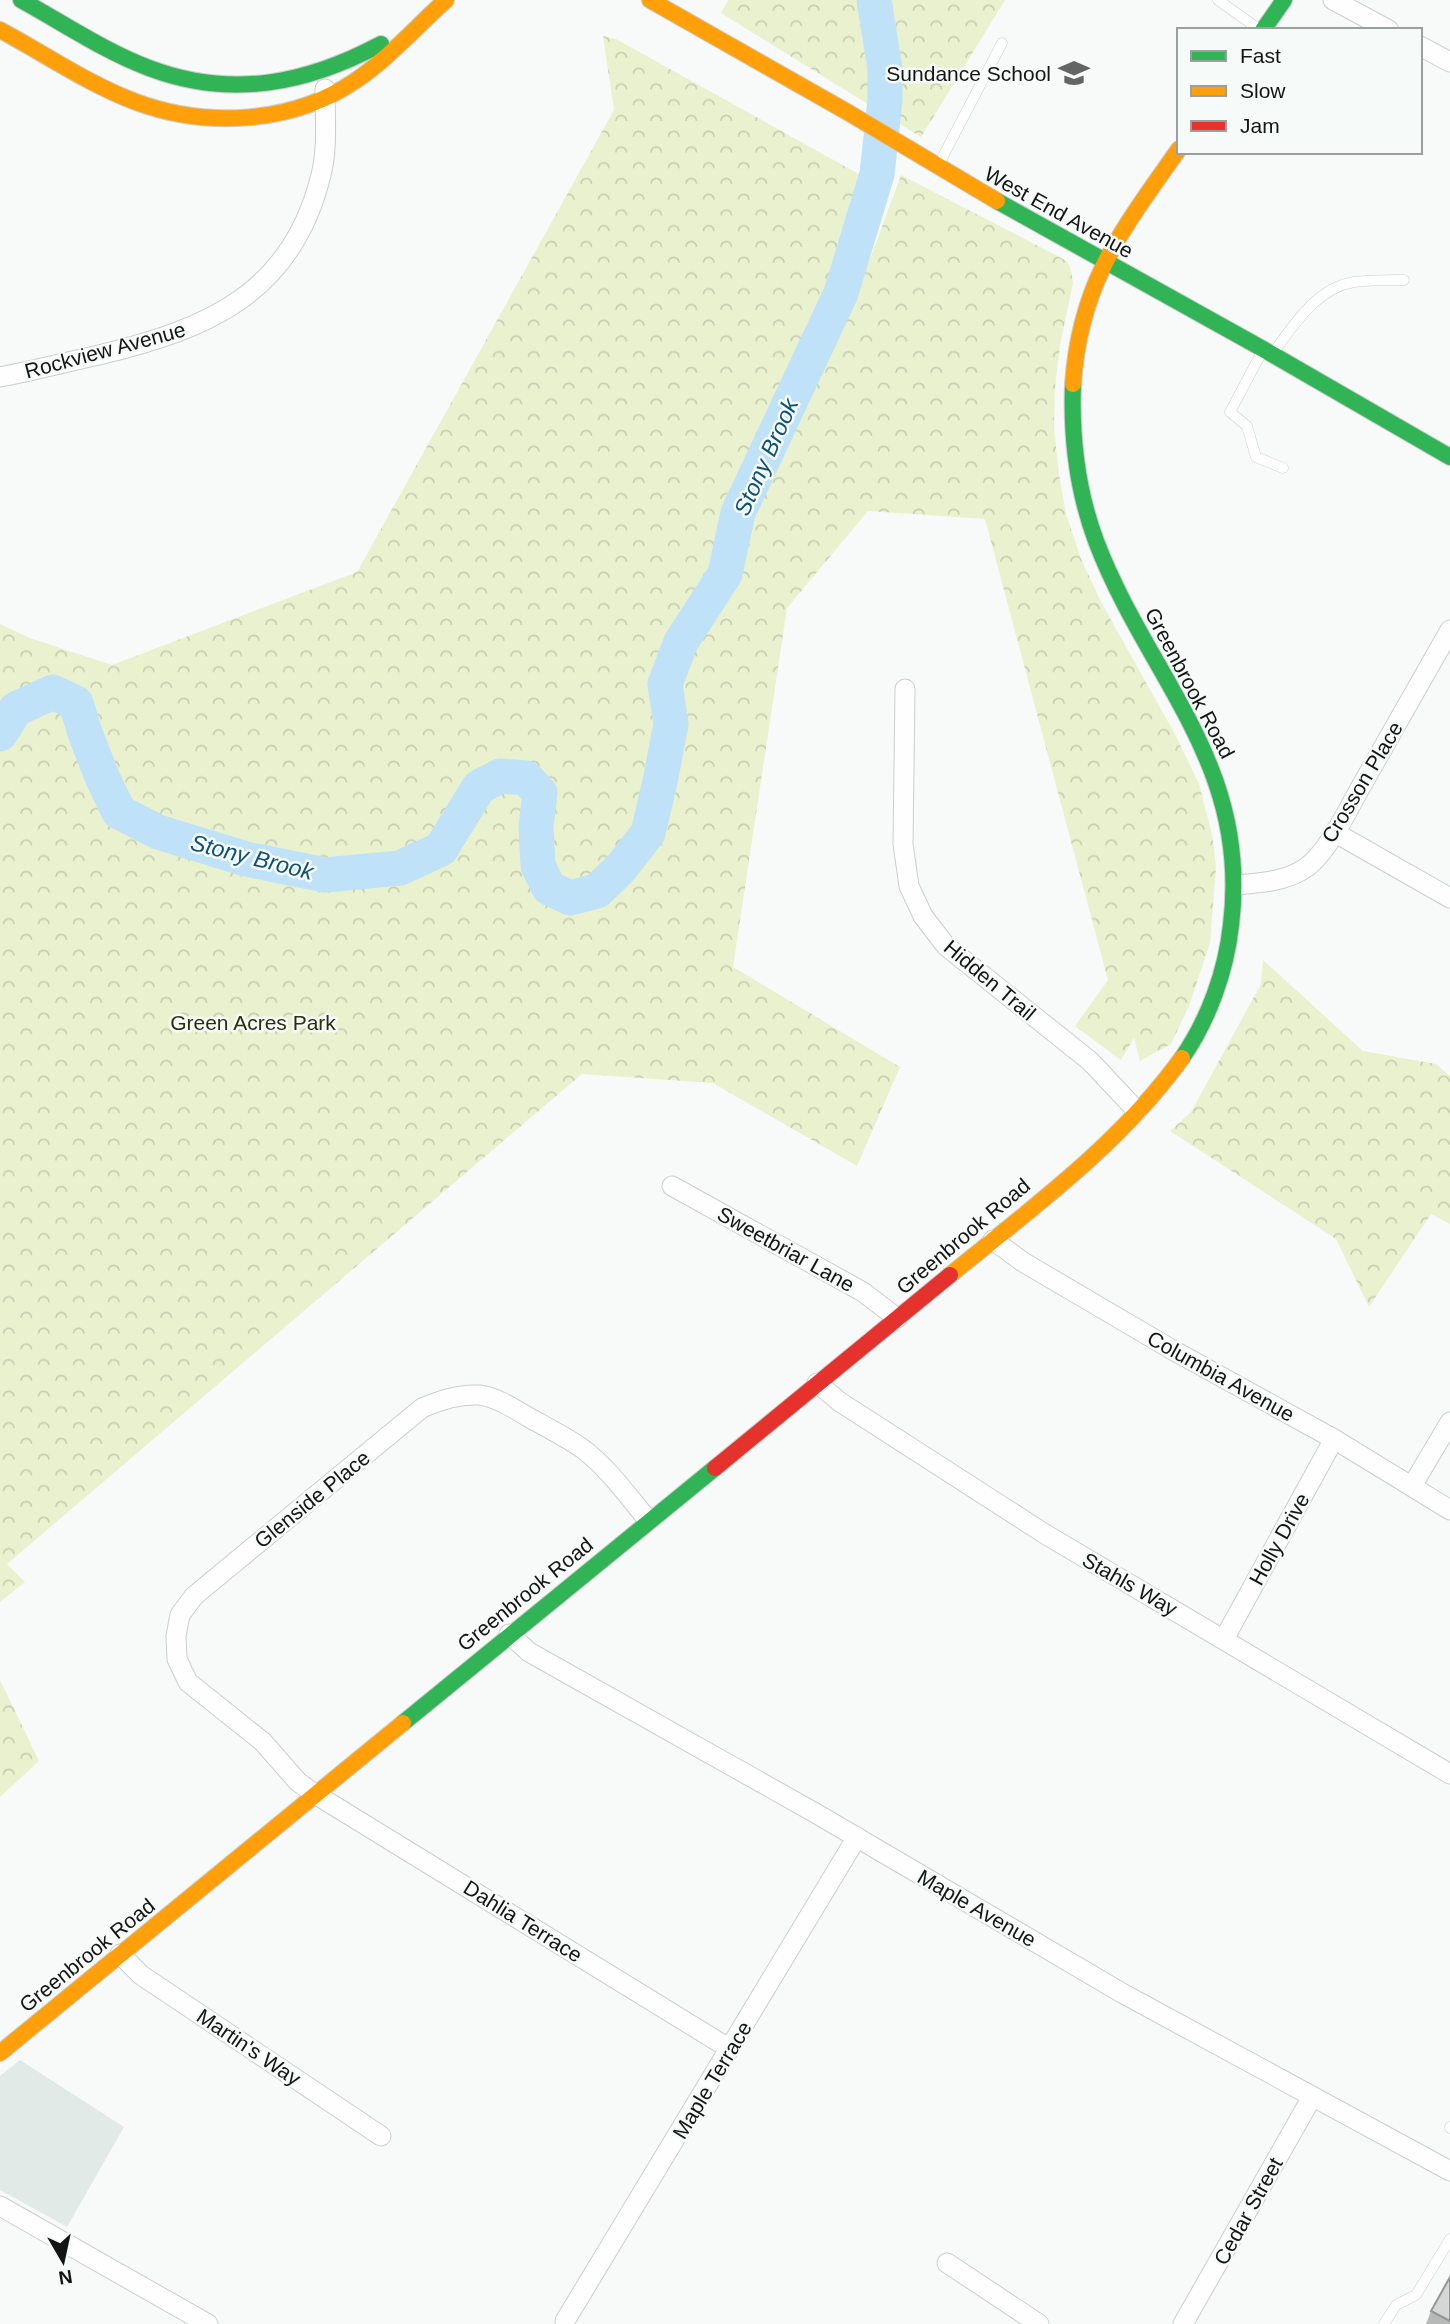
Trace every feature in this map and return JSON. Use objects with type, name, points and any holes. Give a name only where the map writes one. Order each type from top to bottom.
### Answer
[{"type":"street","points":[[21,0],[147,67],[176,77],[221,85],[252,86],[325,71],[370,51],[441,4]]},
{"type":"street","name":"West End Avenue","points":[[650,0],[938,167],[1450,457]]},
{"type":"street","points":[[1263,28],[1284,0]]},
{"type":"street","points":[[1333,0],[1385,28]]},
{"type":"street","points":[[0,30],[137,102],[172,112],[242,118],[292,110],[346,87],[393,50],[441,4]]},
{"type":"street","points":[[1422,47],[1450,62]]},
{"type":"street","name":"Rockview Avenue","points":[[0,377],[127,348],[175,334],[219,315],[262,283],[292,245],[316,192],[324,159],[325,71]]},
{"type":"street","name":"Greenbrook Road","points":[[0,2053],[993,1240],[1094,1152],[1137,1111],[1175,1067],[1206,1014],[1228,951],[1235,885],[1228,818],[1211,764],[1104,561],[1087,514],[1077,475],[1072,411],[1075,366],[1088,301],[1104,261],[1177,152]]},
{"type":"street","name":"Crosson Place","points":[[1235,885],[1267,883],[1299,872],[1315,859],[1334,832],[1450,630]]},
{"type":"street","name":"Hidden Trail","points":[[905,688],[903,845],[909,886],[923,916],[946,946],[1090,1061],[1137,1111]]},
{"type":"street","points":[[1334,832],[1450,898]]},
{"type":"street","name":"Sweetbriar Lane","points":[[672,1186],[863,1292],[897,1318]]},
{"type":"street","name":"Columbia Avenue","points":[[993,1240],[1024,1262],[1171,1349],[1334,1439],[1450,1510]]},
{"type":"street","name":"Stahls Way","points":[[817,1383],[840,1402],[1045,1534],[1450,1774]]},
{"type":"street","name":"Glenside Place","points":[[315,1794],[298,1782],[263,1742],[188,1682],[177,1659],[176,1636],[180,1615],[194,1596],[225,1570],[422,1408],[463,1395],[483,1396],[504,1403],[582,1449],[600,1464],[648,1520]]},
{"type":"street","points":[[1412,1486],[1450,1423]]},
{"type":"street","name":"Holly Drive","points":[[1224,1639],[1334,1439]]},
{"type":"street","name":"Maple Avenue","points":[[509,1634],[529,1652],[858,1838],[1122,1993],[1450,2171]]},
{"type":"street","name":"Dahlia Terrace","points":[[315,1794],[730,2049]]},
{"type":"street","name":"Maple Terrace","points":[[565,2321],[858,1838]]},
{"type":"street","name":"Martin's Way","points":[[120,1954],[141,1975],[381,2136]]},
{"type":"street","name":"Cedar Street","points":[[1183,2324],[1312,2096]]},
{"type":"street","points":[[0,2206],[208,2324]]},
{"type":"street","points":[[947,2263],[1039,2324]]},
{"type":"lane","points":[[1218,0],[1258,28]]},
{"type":"lane","points":[[938,167],[1002,43]]},
{"type":"lane","points":[[1283,468],[1256,457],[1247,426],[1230,412],[1267,352],[1301,314],[1322,296],[1352,282],[1404,280]]},
{"type":"lane","points":[[1384,2324],[1396,2305],[1416,2295],[1450,2239]]},
{"type":"shaded area","points":[[20,2060],[124,2127],[67,2227],[0,2190],[0,2076]]},
{"type":"green space","points":[[728,0],[1005,0],[921,137],[721,13]]},
{"type":"green space","name":"Green Acres Park","points":[[603,36],[616,39],[875,183],[845,308],[851,310],[901,175],[1067,261],[1073,283],[1060,345],[1054,428],[1066,514],[1081,559],[1101,602],[1176,736],[1199,784],[1212,834],[1216,867],[1210,943],[1189,1006],[1171,1044],[1140,1061],[1134,1038],[1121,1060],[1075,1026],[1108,980],[985,519],[868,511],[787,608],[733,967],[900,1067],[857,1166],[713,1083],[582,1074],[7,1564],[25,1582],[0,1602],[0,624],[30,638],[112,665],[357,572],[614,110]]},
{"type":"green space","points":[[1263,960],[1363,1051],[1436,1064],[1450,1076],[1450,1224],[1431,1214],[1369,1307],[1336,1239],[1170,1131],[1191,1112],[1261,984]]},
{"type":"green space","points":[[0,1680],[39,1761],[0,1797]]},
{"type":"building","points":[[1450,2277],[1450,2321],[1431,2311]]},
{"type":"waterway","name":"Stony Brook","points":[[0,734],[16,709],[53,692],[76,703],[103,779],[119,812],[158,832],[246,859],[325,875],[400,868],[441,849],[479,787],[500,776],[526,778],[540,793],[536,826],[538,866],[549,888],[570,898],[597,891],[620,869],[648,833],[671,724],[665,684],[681,642],[725,574],[738,513],[841,293],[877,174],[885,100],[885,69],[874,0]]},
{"type":"traffic: fast","points":[[21,0],[132,61],[179,78],[209,83],[239,85],[296,77],[325,69],[381,44]]},
{"type":"traffic: fast","points":[[1264,28],[1284,0]]},
{"type":"traffic: fast","points":[[997,201],[1450,457]]},
{"type":"traffic: fast","points":[[1073,384],[1077,463],[1089,522],[1118,590],[1211,768],[1226,816],[1233,868],[1229,942],[1215,994],[1182,1058]]},
{"type":"traffic: fast","points":[[403,1723],[715,1468]]},
{"type":"traffic: slow","points":[[0,30],[84,78],[136,102],[191,116],[248,117],[304,106],[355,81],[391,52],[446,0]]},
{"type":"traffic: slow","points":[[650,0],[997,201]]},
{"type":"traffic: slow","points":[[1073,384],[1077,348],[1095,285],[1123,231],[1177,152]]},
{"type":"traffic: slow","points":[[950,1275],[1043,1200],[1103,1147],[1158,1089],[1182,1058]]},
{"type":"traffic: slow","points":[[0,2053],[403,1723]]},
{"type":"traffic: jam","points":[[715,1468],[950,1275]]},
{"type":"place","name":"Sundance School","points":[[1074,73]]}]
